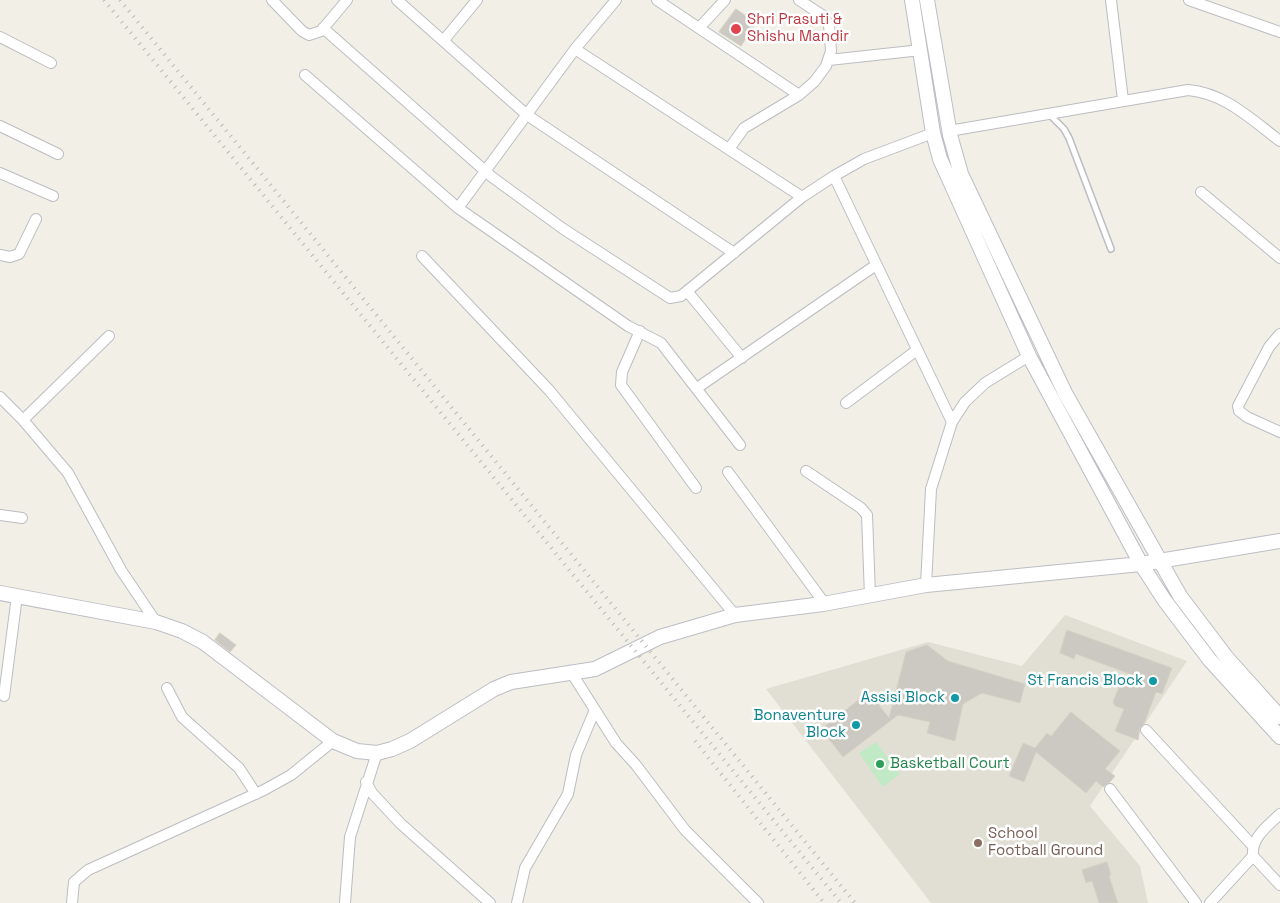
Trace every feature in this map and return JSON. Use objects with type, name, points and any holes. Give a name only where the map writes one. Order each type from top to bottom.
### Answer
[{"type":"main road","points":[[912,0],[933,133],[948,180],[1029,356],[1141,564],[1164,601],[1209,659],[1280,737]]},
{"type":"main road","points":[[927,0],[949,131],[961,174],[1065,393],[1180,596],[1227,658],[1280,717]]},
{"type":"main road","points":[[0,593],[156,622],[182,631],[203,642],[333,741],[357,751],[377,753],[392,750],[410,741],[502,685],[595,669],[660,637],[735,614],[826,604],[926,585],[1141,564],[1280,541]]},
{"type":"street","points":[[272,0],[305,34],[312,35],[323,28],[347,0]]},
{"type":"street","points":[[397,0],[527,115],[734,253]]},
{"type":"street","points":[[444,40],[476,0]]},
{"type":"street","points":[[458,208],[486,173],[575,49],[616,0]]},
{"type":"street","points":[[657,0],[799,95]]},
{"type":"street","points":[[699,28],[725,0]]},
{"type":"street","points":[[729,149],[744,128],[799,95],[814,82],[829,60],[832,41],[829,25],[811,4],[799,0]]},
{"type":"street","points":[[1111,0],[1123,100]]},
{"type":"street","points":[[1189,0],[1280,32]]},
{"type":"street","points":[[323,28],[486,173],[520,199],[665,296],[678,298],[802,197],[834,176],[864,159],[933,133]]},
{"type":"street","points":[[0,37],[51,63]]},
{"type":"street","points":[[575,49],[802,197]]},
{"type":"street","points":[[829,60],[921,50]]},
{"type":"street","points":[[305,75],[458,208],[628,326],[654,338],[668,349],[740,445]]},
{"type":"street","points":[[949,131],[1123,100],[1181,91],[1200,91],[1225,101],[1280,141]]},
{"type":"street","points":[[0,126],[58,154]]},
{"type":"street","points":[[0,173],[53,196]]},
{"type":"street","points":[[834,176],[952,422]]},
{"type":"street","points":[[1201,192],[1280,258]]},
{"type":"street","points":[[0,255],[10,257],[19,254],[36,219]]},
{"type":"street","points":[[422,256],[549,390],[735,614]]},
{"type":"street","points":[[697,388],[876,265]]},
{"type":"street","points":[[687,291],[742,358]]},
{"type":"street","points":[[640,331],[622,372],[620,385],[696,488]]},
{"type":"street","points":[[1280,334],[1269,347],[1238,406],[1239,411],[1246,417],[1280,432]]},
{"type":"street","points":[[23,420],[109,336]]},
{"type":"street","points":[[846,402],[917,350]]},
{"type":"street","points":[[926,585],[931,489],[952,422],[975,392],[1009,367],[1029,356]]},
{"type":"street","points":[[0,397],[23,420],[68,473],[121,570],[156,622]]},
{"type":"street","points":[[806,471],[861,508],[867,515],[869,526],[870,596]]},
{"type":"street","points":[[728,472],[826,604]]},
{"type":"street","points":[[0,514],[22,518]]},
{"type":"street","points":[[4,696],[17,596]]},
{"type":"street","points":[[571,672],[594,712],[616,743],[636,765],[685,830],[758,903]]},
{"type":"street","points":[[167,688],[182,717],[240,768],[256,794]]},
{"type":"street","points":[[517,903],[524,868],[568,794],[576,756],[594,712]]},
{"type":"street","points":[[1146,730],[1253,851],[1280,885]]},
{"type":"street","points":[[72,903],[74,882],[88,870],[256,794],[291,775],[333,741]]},
{"type":"street","points":[[345,903],[350,837],[366,782],[377,753]]},
{"type":"street","points":[[366,782],[372,793],[400,824],[490,903]]},
{"type":"street","points":[[1110,789],[1196,903]]},
{"type":"street","points":[[1210,903],[1253,851],[1257,837],[1280,814]]},
{"type":"lane","points":[[1046,113],[1061,125],[1069,138],[1111,249]]},
{"type":"shaded area","points":[[1065,615],[1187,661],[1090,806],[1140,866],[1148,903],[931,903],[766,689],[928,642],[1022,666]]},
{"type":"green space","name":"Basketball Court","points":[[876,742],[900,774],[883,787],[859,753]]},
{"type":"building","points":[[736,9],[756,23],[741,46],[719,32]]},
{"type":"building","name":"St Francis Block","points":[[1067,630],[1172,668],[1162,694],[1156,692],[1144,724],[1140,728],[1138,740],[1115,731],[1124,709],[1115,706],[1113,702],[1119,687],[1141,678],[1076,654],[1074,659],[1060,653]]},
{"type":"building","points":[[220,633],[236,645],[230,652],[215,640]]},
{"type":"building","points":[[927,645],[948,661],[1025,684],[1020,703],[982,693],[963,704],[955,741],[927,733],[930,722],[898,715],[843,757],[821,729],[869,692],[889,718],[906,652]]},
{"type":"building","points":[[1071,712],[1120,751],[1105,769],[1115,776],[1110,782],[1103,787],[1096,781],[1086,793],[1036,752],[1024,782],[1009,776],[1023,743],[1035,748],[1047,733],[1051,736]]},
{"type":"building","points":[[1107,862],[1111,875],[1109,876],[1118,903],[1099,903],[1092,881],[1086,883],[1082,870]]},
{"type":"railway","points":[[104,0],[841,903]]},
{"type":"railway","points":[[120,0],[855,903]]},
{"type":"railway","points":[[695,741],[824,903]]},
{"type":"place","name":"Shri Prasuti & Shishu Mandir","points":[[736,29]]},
{"type":"place","name":"St Francis Block","points":[[1153,681]]},
{"type":"place","name":"Assisi Block","points":[[955,698]]},
{"type":"place","name":"Bonaventure Block","points":[[856,725]]},
{"type":"place","name":"Basketball Court","points":[[880,764]]},
{"type":"place","name":"School Football Ground","points":[[978,843]]}]
